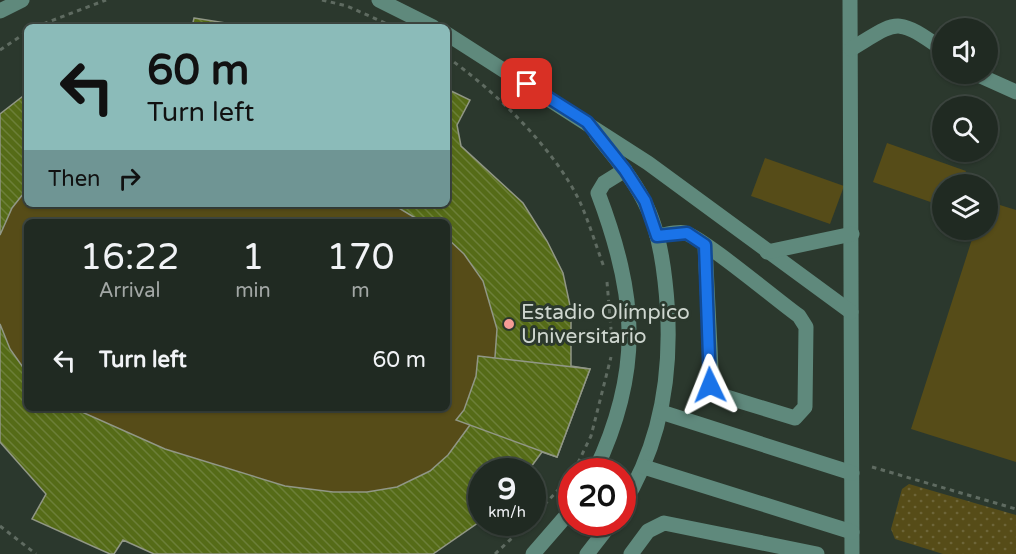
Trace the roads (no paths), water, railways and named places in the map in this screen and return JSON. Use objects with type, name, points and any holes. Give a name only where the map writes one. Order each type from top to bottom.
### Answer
[{"type":"street","points":[[0,11],[22,0]]},
{"type":"street","points":[[379,0],[428,24]]},
{"type":"street","points":[[850,0],[852,554]]},
{"type":"street","points":[[851,49],[896,25],[910,27],[932,42]]},
{"type":"street","points":[[450,36],[587,122],[851,312]]},
{"type":"street","points":[[998,84],[1016,92]]},
{"type":"street","points":[[587,122],[625,170],[645,201],[657,236],[667,298],[667,376],[661,412],[644,468],[636,482]]},
{"type":"street","points":[[602,458],[623,396],[628,369],[630,332],[622,264],[598,194],[604,183],[625,170]]},
{"type":"street","points":[[657,236],[687,233],[705,245],[805,324],[805,406],[795,418],[720,396],[712,389],[705,245]]},
{"type":"street","points":[[767,252],[852,234]]},
{"type":"street","points":[[661,412],[852,473]]},
{"type":"street","points":[[644,468],[852,532]]},
{"type":"street","points":[[631,554],[648,531],[664,523],[817,554]]},
{"type":"street","points":[[533,554],[558,525]]},
{"type":"street","points":[[587,554],[601,536]]},
{"type":"place","name":"Estadio Olímpico Universitario","points":[[509,324]]}]
